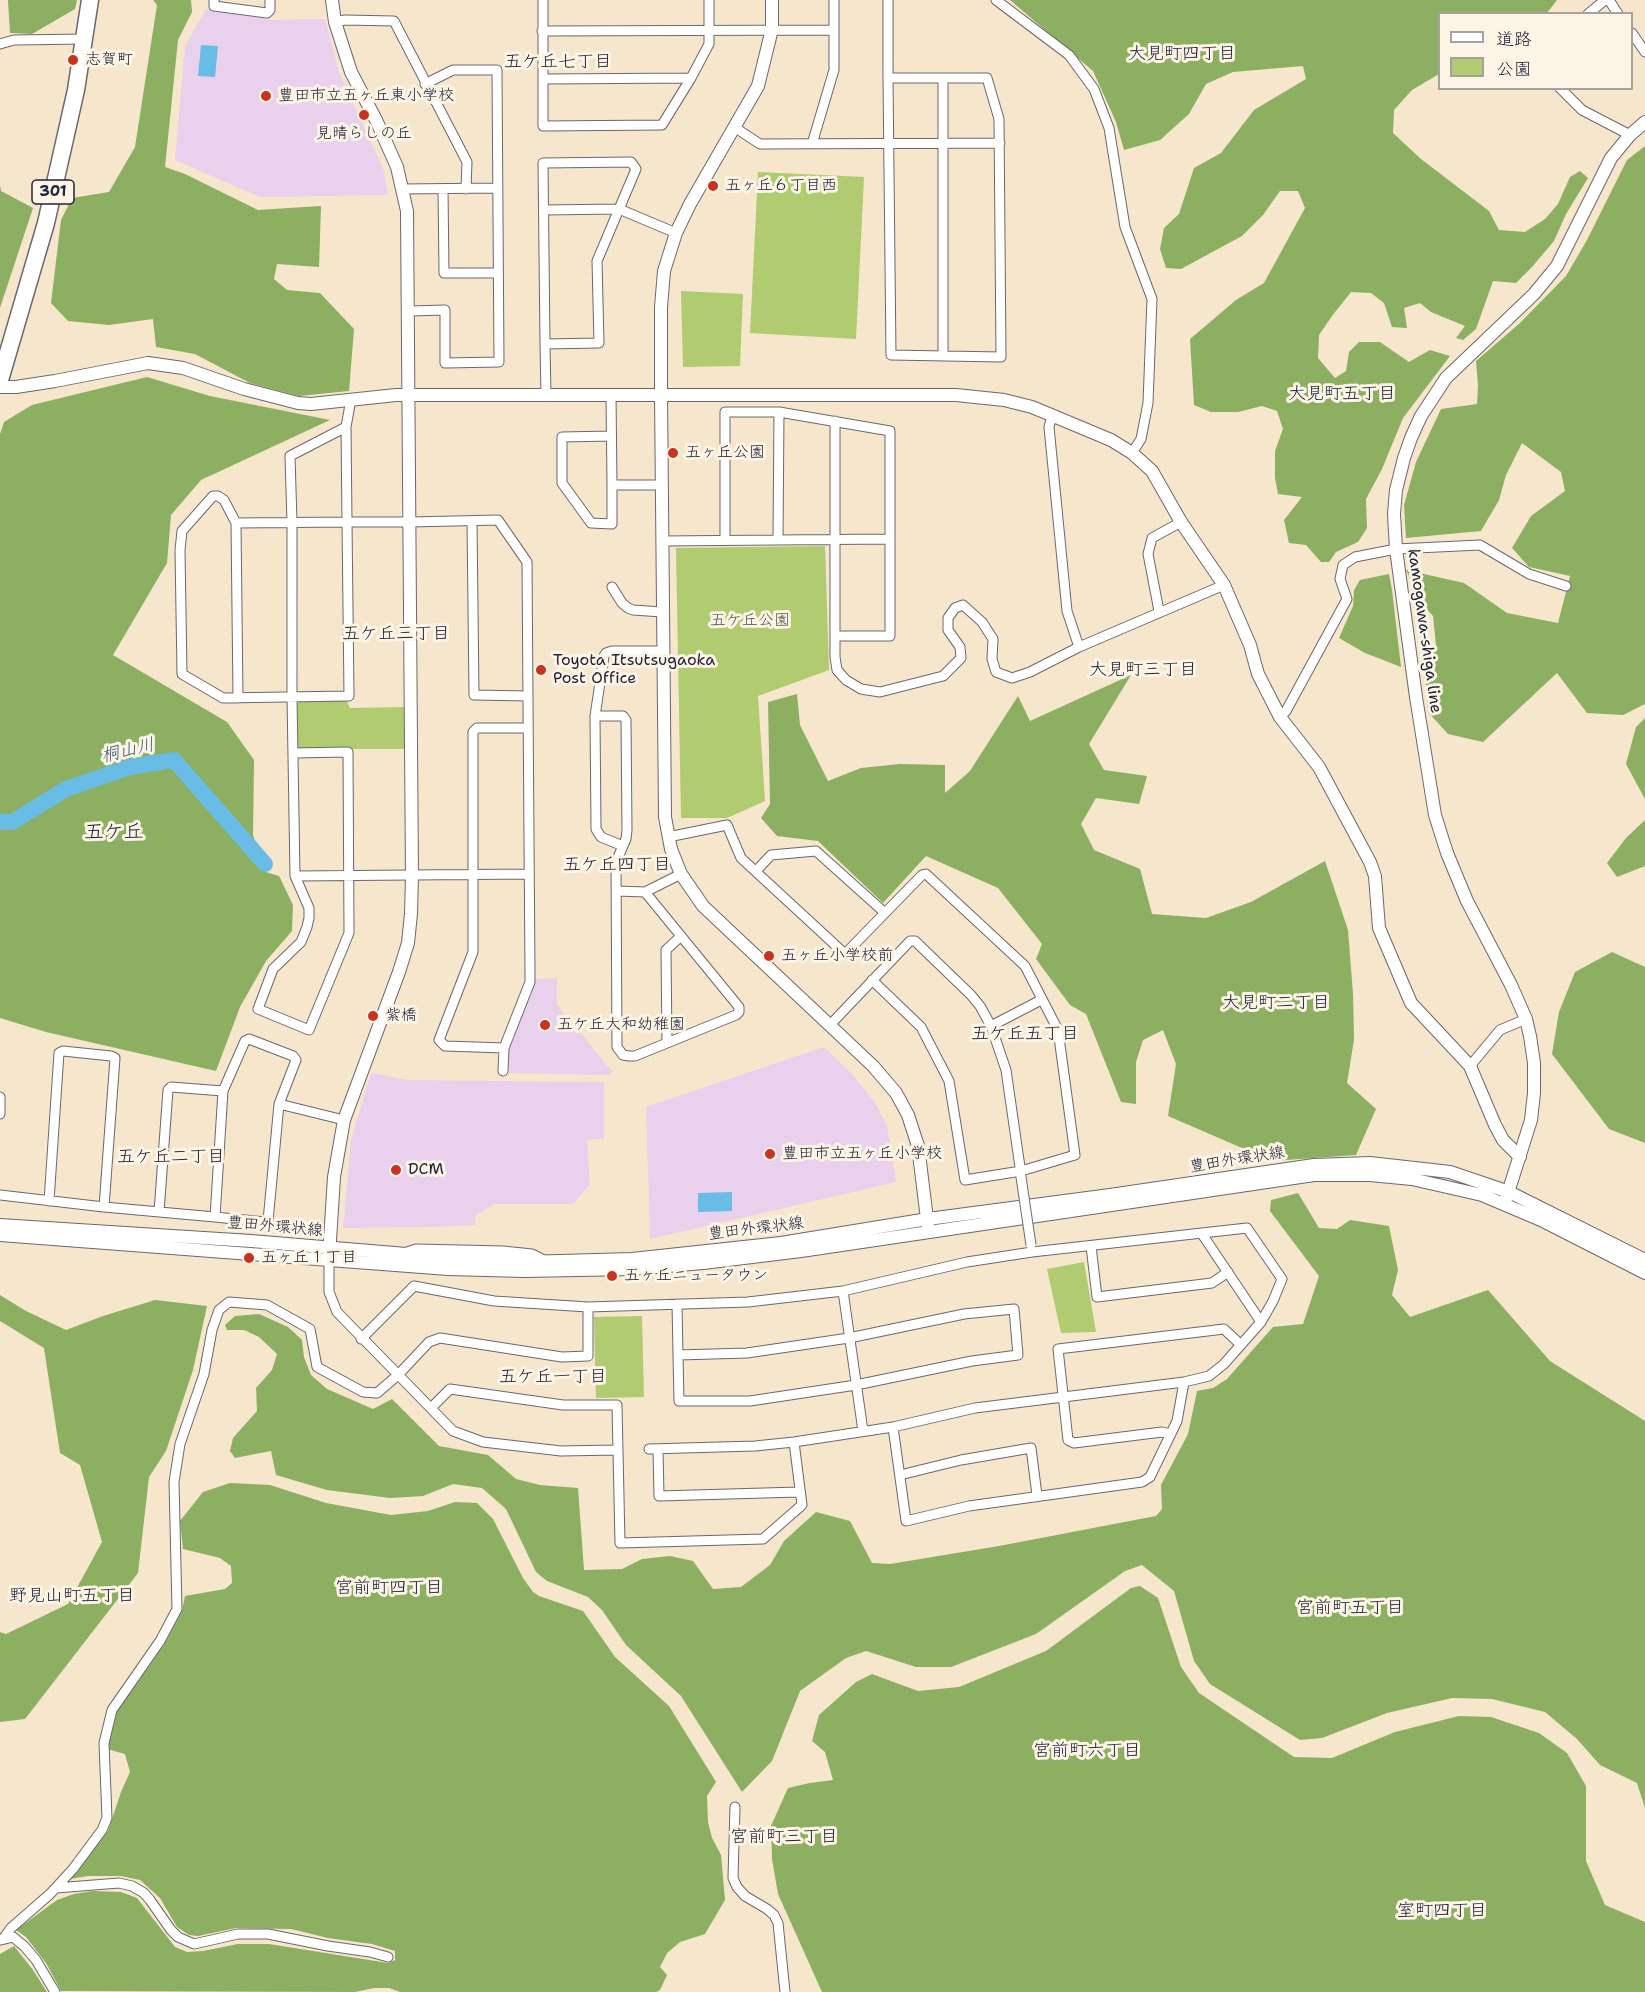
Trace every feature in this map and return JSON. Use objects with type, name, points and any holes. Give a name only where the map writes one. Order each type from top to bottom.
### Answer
[{"type":"highway","name":"301","points":[[0,380],[46,223],[76,90],[90,0]]},
{"type":"street","points":[[214,0],[214,6],[267,13],[270,10],[270,0]]},
{"type":"street","points":[[332,0],[335,22],[351,72],[393,158],[407,211],[411,914],[408,943],[399,972],[344,1120],[334,1177],[329,1292],[336,1312],[453,1431],[483,1442],[561,1451],[617,1450]]},
{"type":"street","points":[[543,0],[543,126],[662,125],[692,78],[709,44],[709,0]]},
{"type":"street","points":[[772,0],[772,29],[758,86],[690,204],[676,233],[664,271],[661,307],[664,809],[668,837],[681,874],[703,906],[882,1075],[902,1104],[918,1146],[928,1225]]},
{"type":"street","points":[[812,144],[834,70],[834,0]]},
{"type":"street","points":[[888,0],[888,78],[891,355],[1000,357],[999,119],[987,78],[888,78]]},
{"type":"street","points":[[996,0],[1068,55],[1094,89],[1108,128],[1125,227],[1152,299],[1148,403],[1141,439],[1132,453]]},
{"type":"street","points":[[1591,12],[1607,0],[1616,12]]},
{"type":"street","points":[[335,22],[345,20],[394,21],[467,162],[466,189]]},
{"type":"street","points":[[542,31],[834,30]]},
{"type":"street","points":[[1633,34],[1645,52]]},
{"type":"street","points":[[0,44],[14,40],[85,39]]},
{"type":"street","points":[[409,311],[445,310],[445,363],[499,362],[497,70],[453,70],[426,84]]},
{"type":"street","points":[[543,79],[692,78]]},
{"type":"street","points":[[943,78],[944,356]]},
{"type":"street","points":[[1562,90],[1582,110],[1630,135]]},
{"type":"street","name":"kamogawa-shiga line","points":[[1506,1197],[1531,1120],[1534,1063],[1526,1019],[1467,901],[1447,853],[1435,815],[1416,698],[1396,549],[1394,514],[1396,490],[1404,458],[1421,416],[1446,378],[1534,294],[1557,266],[1611,158],[1630,135],[1645,122]]},
{"type":"street","points":[[734,127],[760,144],[1000,143]]},
{"type":"street","points":[[544,344],[599,343],[597,261],[636,169],[632,162],[543,163],[544,344],[546,395]]},
{"type":"street","points":[[402,189],[498,188]]},
{"type":"street","points":[[443,189],[444,273],[498,273]]},
{"type":"street","points":[[544,210],[619,209],[676,233]]},
{"type":"street","points":[[0,387],[16,387],[148,363],[183,368],[244,389],[298,403],[311,404],[409,396],[956,395],[1004,400],[1032,407],[1111,440],[1132,453],[1152,471],[1181,522],[1224,585],[1250,645],[1258,674],[1280,717],[1319,767],[1370,862],[1375,876],[1379,928],[1411,1003],[1470,1066],[1499,1133],[1520,1157]]},
{"type":"street","points":[[610,395],[611,436],[612,486],[612,524],[591,523],[562,483],[562,437],[611,436]]},
{"type":"street","points":[[238,698],[236,523],[224,500],[213,496],[182,531],[180,550],[182,674],[223,698],[238,698],[349,696],[346,427],[351,399]]},
{"type":"street","points":[[725,540],[725,412],[779,412],[890,431],[890,636],[835,636]]},
{"type":"street","points":[[778,539],[779,412]]},
{"type":"street","points":[[1052,416],[1049,427],[1067,611],[1079,647]]},
{"type":"street","points":[[835,421],[835,657],[837,670],[846,680],[861,689],[880,692],[943,676],[954,667],[961,658],[960,647],[948,630],[948,618],[955,608],[963,605],[982,622],[993,639],[992,659],[996,672],[1012,678],[1030,672],[1159,611],[1224,585]]},
{"type":"street","points":[[293,753],[348,752],[349,933],[309,1030],[258,1009],[273,969],[301,942],[307,927],[309,908],[294,876],[290,456],[346,427]]},
{"type":"street","points":[[612,486],[661,485]]},
{"type":"street","points":[[236,523],[498,520],[527,562],[530,982],[504,1048],[503,1071]]},
{"type":"street","points":[[472,521],[474,695],[528,696]]},
{"type":"street","points":[[1159,611],[1148,554],[1152,538],[1181,522]]},
{"type":"street","points":[[662,541],[890,539]]},
{"type":"street","points":[[1280,717],[1286,711],[1347,599],[1340,579],[1343,565],[1355,557],[1396,549],[1480,545],[1529,573],[1566,586]]},
{"type":"street","points":[[612,586],[622,603],[628,608],[662,612]]},
{"type":"street","points":[[623,846],[604,838],[597,832],[595,716],[606,653],[662,651]]},
{"type":"street","points":[[595,716],[623,716],[626,720],[627,830],[616,862],[617,1047],[623,1055],[629,1056],[635,1056],[736,1016],[739,1012],[738,1007],[645,892]]},
{"type":"street","points":[[504,1048],[445,1046],[439,1040],[472,957],[473,732],[477,729],[528,728]]},
{"type":"street","points":[[668,837],[727,825],[741,858],[845,954],[922,875],[926,874],[1025,966],[1058,1030],[1075,1155],[1021,1174],[965,1180],[949,1081],[921,1027],[872,980]]},
{"type":"street","points":[[756,871],[771,855],[816,852],[885,913]]},
{"type":"street","points":[[294,876],[529,874]]},
{"type":"street","points":[[617,891],[645,892],[681,874]]},
{"type":"street","points":[[667,1042],[666,950],[680,937]]},
{"type":"street","points":[[829,1026],[912,940],[971,995],[992,1026],[1006,1070],[1031,1249]]},
{"type":"street","points":[[992,1026],[1041,1000]]},
{"type":"street","points":[[1470,1066],[1500,1030],[1526,1019]]},
{"type":"street","points":[[0,1195],[104,1207],[215,1217],[268,1221],[279,1104],[296,1060],[293,1056],[249,1039],[245,1041],[223,1091],[215,1217]]},
{"type":"street","points":[[50,1201],[60,1053],[63,1051],[111,1056],[115,1058],[104,1207]]},
{"type":"street","points":[[159,1212],[168,1090],[171,1087],[223,1091]]},
{"type":"street","points":[[0,1097],[0,1114]]},
{"type":"street","points":[[279,1104],[344,1120]]},
{"type":"street","name":"豊田外環状線","points":[[0,1225],[251,1241],[330,1255],[448,1269],[524,1272],[633,1269],[725,1260],[928,1225],[1314,1165],[1370,1163],[1450,1172],[1506,1197]]},
{"type":"street","points":[[1506,1197],[1645,1260]]},
{"type":"street","points":[[1506,1197],[1645,1273]]},
{"type":"street","name":"豊田外環状線","points":[[0,1235],[330,1255],[402,1254],[545,1261],[632,1259],[928,1225]]},
{"type":"street","points":[[361,1339],[414,1286],[494,1301],[588,1307],[748,1302],[843,1291],[1031,1249],[1091,1246],[1247,1228],[1282,1279],[1261,1322],[1224,1364],[1209,1376],[1184,1382],[975,1408],[893,1427],[794,1443],[654,1449],[659,1496],[800,1492]]},
{"type":"street","points":[[1202,1234],[1261,1322]]},
{"type":"street","points":[[1091,1246],[1097,1297],[1212,1283],[1228,1272]]},
{"type":"street","points":[[843,1291],[863,1431]]},
{"type":"street","points":[[2,1940],[11,1928],[56,1888],[102,1830],[107,1818],[104,1743],[112,1710],[160,1641],[177,1609],[174,1482],[180,1444],[204,1374],[212,1330],[219,1310],[229,1302],[267,1305],[310,1329],[317,1367],[363,1392],[377,1393],[398,1375],[429,1342],[440,1338],[562,1357],[588,1356],[588,1307]]},
{"type":"street","points":[[677,1304],[678,1355],[679,1401],[750,1401],[856,1385],[972,1361],[1018,1355],[1014,1309],[964,1314],[849,1338],[747,1353],[678,1355]]},
{"type":"street","points":[[1171,1434],[1162,1432],[1074,1443],[1068,1440],[1058,1349],[1224,1329],[1241,1345]]},
{"type":"street","points":[[893,1427],[906,1521],[969,1506],[1142,1482],[1149,1477],[1177,1422],[1184,1382]]},
{"type":"street","points":[[431,1408],[450,1389],[563,1405],[617,1405],[620,1543],[763,1539],[802,1505],[794,1443]]},
{"type":"street","points":[[900,1474],[1030,1448],[1037,1495]]},
{"type":"street","points":[[735,1807],[733,1878],[745,1896],[767,1909],[778,1923],[785,1992]]},
{"type":"street","points":[[56,1888],[119,1883],[132,1886],[144,1893],[178,1937],[194,1944],[238,1934],[268,1934],[388,1957]]},
{"type":"street","points":[[2,1940],[13,1937],[24,1946],[36,1960],[55,1992]]},
{"type":"shaded area","name":"豊田市立五ヶ丘東小学校","points":[[206,9],[271,20],[325,19],[339,72],[383,168],[388,195],[260,197],[175,160],[185,46]]},
{"type":"shaded area","name":"五ケ丘大和幼稚園","points":[[557,978],[557,1005],[612,1071],[609,1075],[509,1073],[509,1045],[534,979]]},
{"type":"shaded area","name":"豊田市立五ヶ丘小学校","points":[[824,1047],[852,1074],[874,1101],[887,1126],[896,1182],[650,1239],[646,1107]]},
{"type":"shaded area","points":[[371,1073],[409,1080],[604,1082],[604,1139],[587,1140],[590,1185],[573,1204],[494,1204],[475,1216],[475,1225],[343,1228],[351,1140]]},
{"type":"green space","points":[[8,0],[77,0],[75,9],[32,34],[10,33]]},
{"type":"green space","points":[[153,0],[191,0],[192,12],[178,40],[165,167],[185,174],[258,210],[321,206],[319,267],[277,264],[274,279],[287,290],[320,293],[354,329],[349,391],[299,396],[250,383],[195,354],[156,347],[153,319],[109,325],[68,321],[51,303],[61,220],[72,198],[109,192],[135,147],[157,5]]},
{"type":"green space","points":[[1010,0],[1557,0],[1548,12],[1438,12],[1438,75],[1412,90],[1394,110],[1393,133],[1421,159],[1489,211],[1499,230],[1525,232],[1545,219],[1558,204],[1570,177],[1580,171],[1588,178],[1566,214],[1554,241],[1532,267],[1516,283],[1493,281],[1476,329],[1463,340],[1456,338],[1465,326],[1431,312],[1420,303],[1404,308],[1407,328],[1392,327],[1384,303],[1371,293],[1351,292],[1319,335],[1318,358],[1335,378],[1346,371],[1349,352],[1359,342],[1380,342],[1409,362],[1430,350],[1450,356],[1403,418],[1382,469],[1366,499],[1367,528],[1358,542],[1336,552],[1329,562],[1321,562],[1306,545],[1289,543],[1284,520],[1302,497],[1278,494],[1275,478],[1275,451],[1283,429],[1277,411],[1262,406],[1238,412],[1211,412],[1194,405],[1190,339],[1236,300],[1264,283],[1305,208],[1298,191],[1280,191],[1263,215],[1242,236],[1181,269],[1166,268],[1160,249],[1164,228],[1179,214],[1194,168],[1221,153],[1254,110],[1306,79],[1303,66],[1233,72],[1206,84],[1189,114],[1160,140],[1124,150],[1116,122],[1093,71]]},
{"type":"green space","points":[[1645,146],[1645,704],[1623,715],[1587,713],[1557,673],[1483,742],[1448,734],[1428,712],[1425,671],[1436,645],[1433,616],[1422,604],[1406,570],[1464,583],[1507,613],[1558,623],[1570,576],[1529,567],[1512,548],[1531,516],[1565,491],[1561,472],[1522,443],[1506,475],[1499,500],[1481,531],[1406,538],[1404,505],[1416,462],[1441,409],[1477,404],[1476,361],[1520,323],[1566,276],[1587,240],[1627,160]]},
{"type":"green space","points":[[758,172],[864,177],[856,339],[750,333]]},
{"type":"green space","points":[[0,185],[1,191],[33,208],[0,308]]},
{"type":"green space","points":[[681,291],[743,294],[740,366],[683,367]]},
{"type":"green space","points":[[147,377],[210,396],[330,420],[201,480],[171,515],[167,563],[113,655],[227,722],[254,760],[253,835],[266,872],[279,876],[293,905],[292,931],[266,961],[240,1007],[216,1071],[46,1032],[0,1018],[0,434],[4,422],[32,405]]},
{"type":"green space","name":"五ケ丘公園","points":[[825,546],[829,670],[758,696],[765,801],[727,818],[681,818],[676,548]]},
{"type":"green space","points":[[1389,574],[1401,667],[1365,653],[1339,638],[1353,606],[1354,590],[1360,580]]},
{"type":"green space","points":[[1131,675],[1089,744],[1104,770],[1147,776],[1139,804],[1096,798],[1081,824],[1094,850],[1140,869],[1152,914],[1206,918],[1251,902],[1325,861],[1348,930],[1354,1040],[1347,1083],[1376,1109],[1356,1155],[1272,1161],[1168,1116],[1176,1064],[1163,1030],[1143,1040],[1136,1062],[1136,1104],[1121,1102],[1086,1014],[1070,1005],[1036,959],[1042,944],[998,888],[926,856],[883,903],[818,841],[777,836],[761,818],[770,804],[768,702],[797,694],[800,725],[828,781],[861,768],[900,764],[945,765],[945,793],[970,771],[1018,696],[1030,721]]},
{"type":"green space","points":[[346,700],[350,708],[405,707],[405,749],[297,749],[297,701]]},
{"type":"green space","points":[[1645,718],[1645,799],[1626,764],[1636,727]]},
{"type":"green space","points":[[1645,820],[1645,866],[1617,877],[1607,863],[1626,838]]},
{"type":"green space","points":[[1612,952],[1645,967],[1645,1143],[1609,1129],[1552,1054],[1559,1012],[1575,972]]},
{"type":"green space","points":[[1298,1193],[1319,1228],[1337,1229],[1350,1220],[1389,1226],[1398,1270],[1392,1295],[1410,1317],[1488,1290],[1550,1361],[1645,1421],[1645,1808],[1637,1783],[1600,1765],[1577,1739],[1545,1712],[1492,1699],[1452,1698],[1387,1713],[1322,1738],[1300,1740],[1210,1684],[1194,1661],[1174,1591],[1142,1565],[1125,1571],[1036,1634],[951,1667],[916,1667],[866,1651],[846,1658],[800,1691],[772,1761],[742,1792],[681,1696],[626,1645],[602,1610],[588,1597],[547,1581],[536,1572],[506,1509],[482,1488],[453,1484],[423,1496],[390,1498],[327,1490],[276,1475],[271,1451],[235,1458],[230,1451],[233,1438],[257,1411],[256,1388],[272,1370],[277,1354],[259,1337],[244,1330],[227,1330],[225,1325],[235,1316],[259,1314],[288,1327],[302,1340],[304,1357],[311,1375],[327,1389],[373,1409],[392,1399],[439,1446],[488,1455],[516,1479],[540,1485],[578,1488],[584,1570],[622,1569],[642,1559],[670,1556],[693,1561],[713,1589],[741,1587],[770,1565],[784,1541],[816,1512],[850,1521],[872,1563],[890,1564],[1156,1516],[1162,1509],[1161,1485],[1188,1434],[1197,1391],[1213,1388],[1227,1379],[1273,1327],[1303,1324],[1319,1276],[1270,1211],[1271,1200]]},
{"type":"green space","points":[[1084,1262],[1096,1332],[1061,1333],[1047,1269]]},
{"type":"green space","points":[[0,1295],[26,1311],[66,1330],[155,1300],[207,1306],[193,1370],[166,1451],[149,1477],[138,1573],[25,1719],[0,1722],[0,1632],[6,1634],[68,1604],[102,1542],[80,1465],[60,1453],[44,1348],[0,1321]]},
{"type":"green space","points":[[642,1316],[644,1397],[596,1398],[594,1317]]},
{"type":"green space","points":[[230,1483],[270,1485],[326,1503],[391,1515],[428,1511],[455,1502],[477,1503],[493,1519],[523,1578],[533,1592],[583,1611],[615,1657],[669,1706],[716,1782],[707,1796],[708,1822],[712,1838],[721,1855],[725,1900],[705,1934],[680,1942],[667,1953],[660,1967],[667,1975],[660,1990],[656,1992],[400,1992],[389,1988],[374,1988],[355,1992],[61,1991],[46,1963],[26,1937],[16,1930],[57,1900],[93,1891],[121,1892],[137,1898],[175,1947],[187,1952],[238,1944],[269,1944],[388,1963],[395,1960],[395,1951],[372,1944],[328,1938],[291,1929],[236,1928],[198,1936],[189,1935],[177,1927],[160,1898],[140,1880],[121,1876],[88,1876],[70,1879],[108,1831],[130,1772],[125,1754],[107,1749],[117,1711],[164,1645],[182,1611],[185,1596],[225,1589],[232,1583],[231,1566],[220,1558],[183,1549],[180,1521],[203,1492]]},
{"type":"green space","points":[[1140,1586],[1158,1598],[1181,1667],[1199,1693],[1294,1757],[1332,1758],[1395,1732],[1459,1716],[1491,1717],[1539,1733],[1567,1753],[1586,1786],[1586,1861],[1605,1905],[1645,1922],[1645,1992],[822,1992],[778,1894],[772,1859],[771,1826],[788,1788],[833,1780],[825,1752],[812,1741],[819,1715],[856,1682],[872,1674],[918,1691],[959,1687],[1046,1651],[1131,1588]]},
{"type":"green space","points":[[14,1946],[47,1992],[0,1992],[0,1954]]},
{"type":"water","points":[[201,45],[218,46],[215,77],[198,76]]},
{"type":"water","points":[[732,1192],[732,1211],[698,1212],[698,1193]]},
{"type":"waterway","name":"桐山川","points":[[0,822],[12,822],[66,789],[130,767],[174,760],[265,864]]},
{"type":"place","name":"志賀町","points":[[73,60]]},
{"type":"place","name":"豊田市立五ヶ丘東小学校","points":[[266,96]]},
{"type":"place","name":"見晴らしの丘","points":[[364,115]]},
{"type":"place","name":"五ヶ丘６丁目西","points":[[713,186]]},
{"type":"place","name":"五ヶ丘公園","points":[[673,453]]},
{"type":"place","name":"Toyota Itsutsugaoka Post Office","points":[[541,670]]},
{"type":"place","name":"五ヶ丘小学校前","points":[[769,956]]},
{"type":"place","name":"紫橋","points":[[373,1016]]},
{"type":"place","name":"五ケ丘大和幼稚園","points":[[545,1025]]},
{"type":"place","name":"豊田市立五ヶ丘小学校","points":[[770,1154]]},
{"type":"place","name":"DCM","points":[[396,1170]]},
{"type":"place","name":"五ヶ丘１丁目","points":[[249,1258]]},
{"type":"place","name":"五ヶ丘ニュータウン","points":[[612,1276]]},
{"type":"district","name":"大見町四丁目","points":[[1182,54]]},
{"type":"district","name":"五ケ丘七丁目","points":[[558,62]]},
{"type":"district","name":"大見町五丁目","points":[[1342,394]]},
{"type":"district","name":"五ケ丘三丁目","points":[[396,634]]},
{"type":"district","name":"大見町三丁目","points":[[1143,670]]},
{"type":"district","name":"五ケ丘","points":[[114,833]]},
{"type":"district","name":"五ケ丘四丁目","points":[[617,865]]},
{"type":"district","name":"大見町二丁目","points":[[1276,1003]]},
{"type":"district","name":"五ケ丘五丁目","points":[[1025,1034]]},
{"type":"district","name":"五ケ丘二丁目","points":[[171,1157]]},
{"type":"district","name":"五ケ丘一丁目","points":[[553,1377]]},
{"type":"district","name":"宮前町四丁目","points":[[389,1588]]},
{"type":"district","name":"野見山町五丁目","points":[[72,1596]]},
{"type":"district","name":"宮前町五丁目","points":[[1350,1608]]},
{"type":"district","name":"宮前町六丁目","points":[[1087,1751]]},
{"type":"district","name":"宮前町三丁目","points":[[784,1837]]},
{"type":"district","name":"室町四丁目","points":[[1442,1911]]}]
